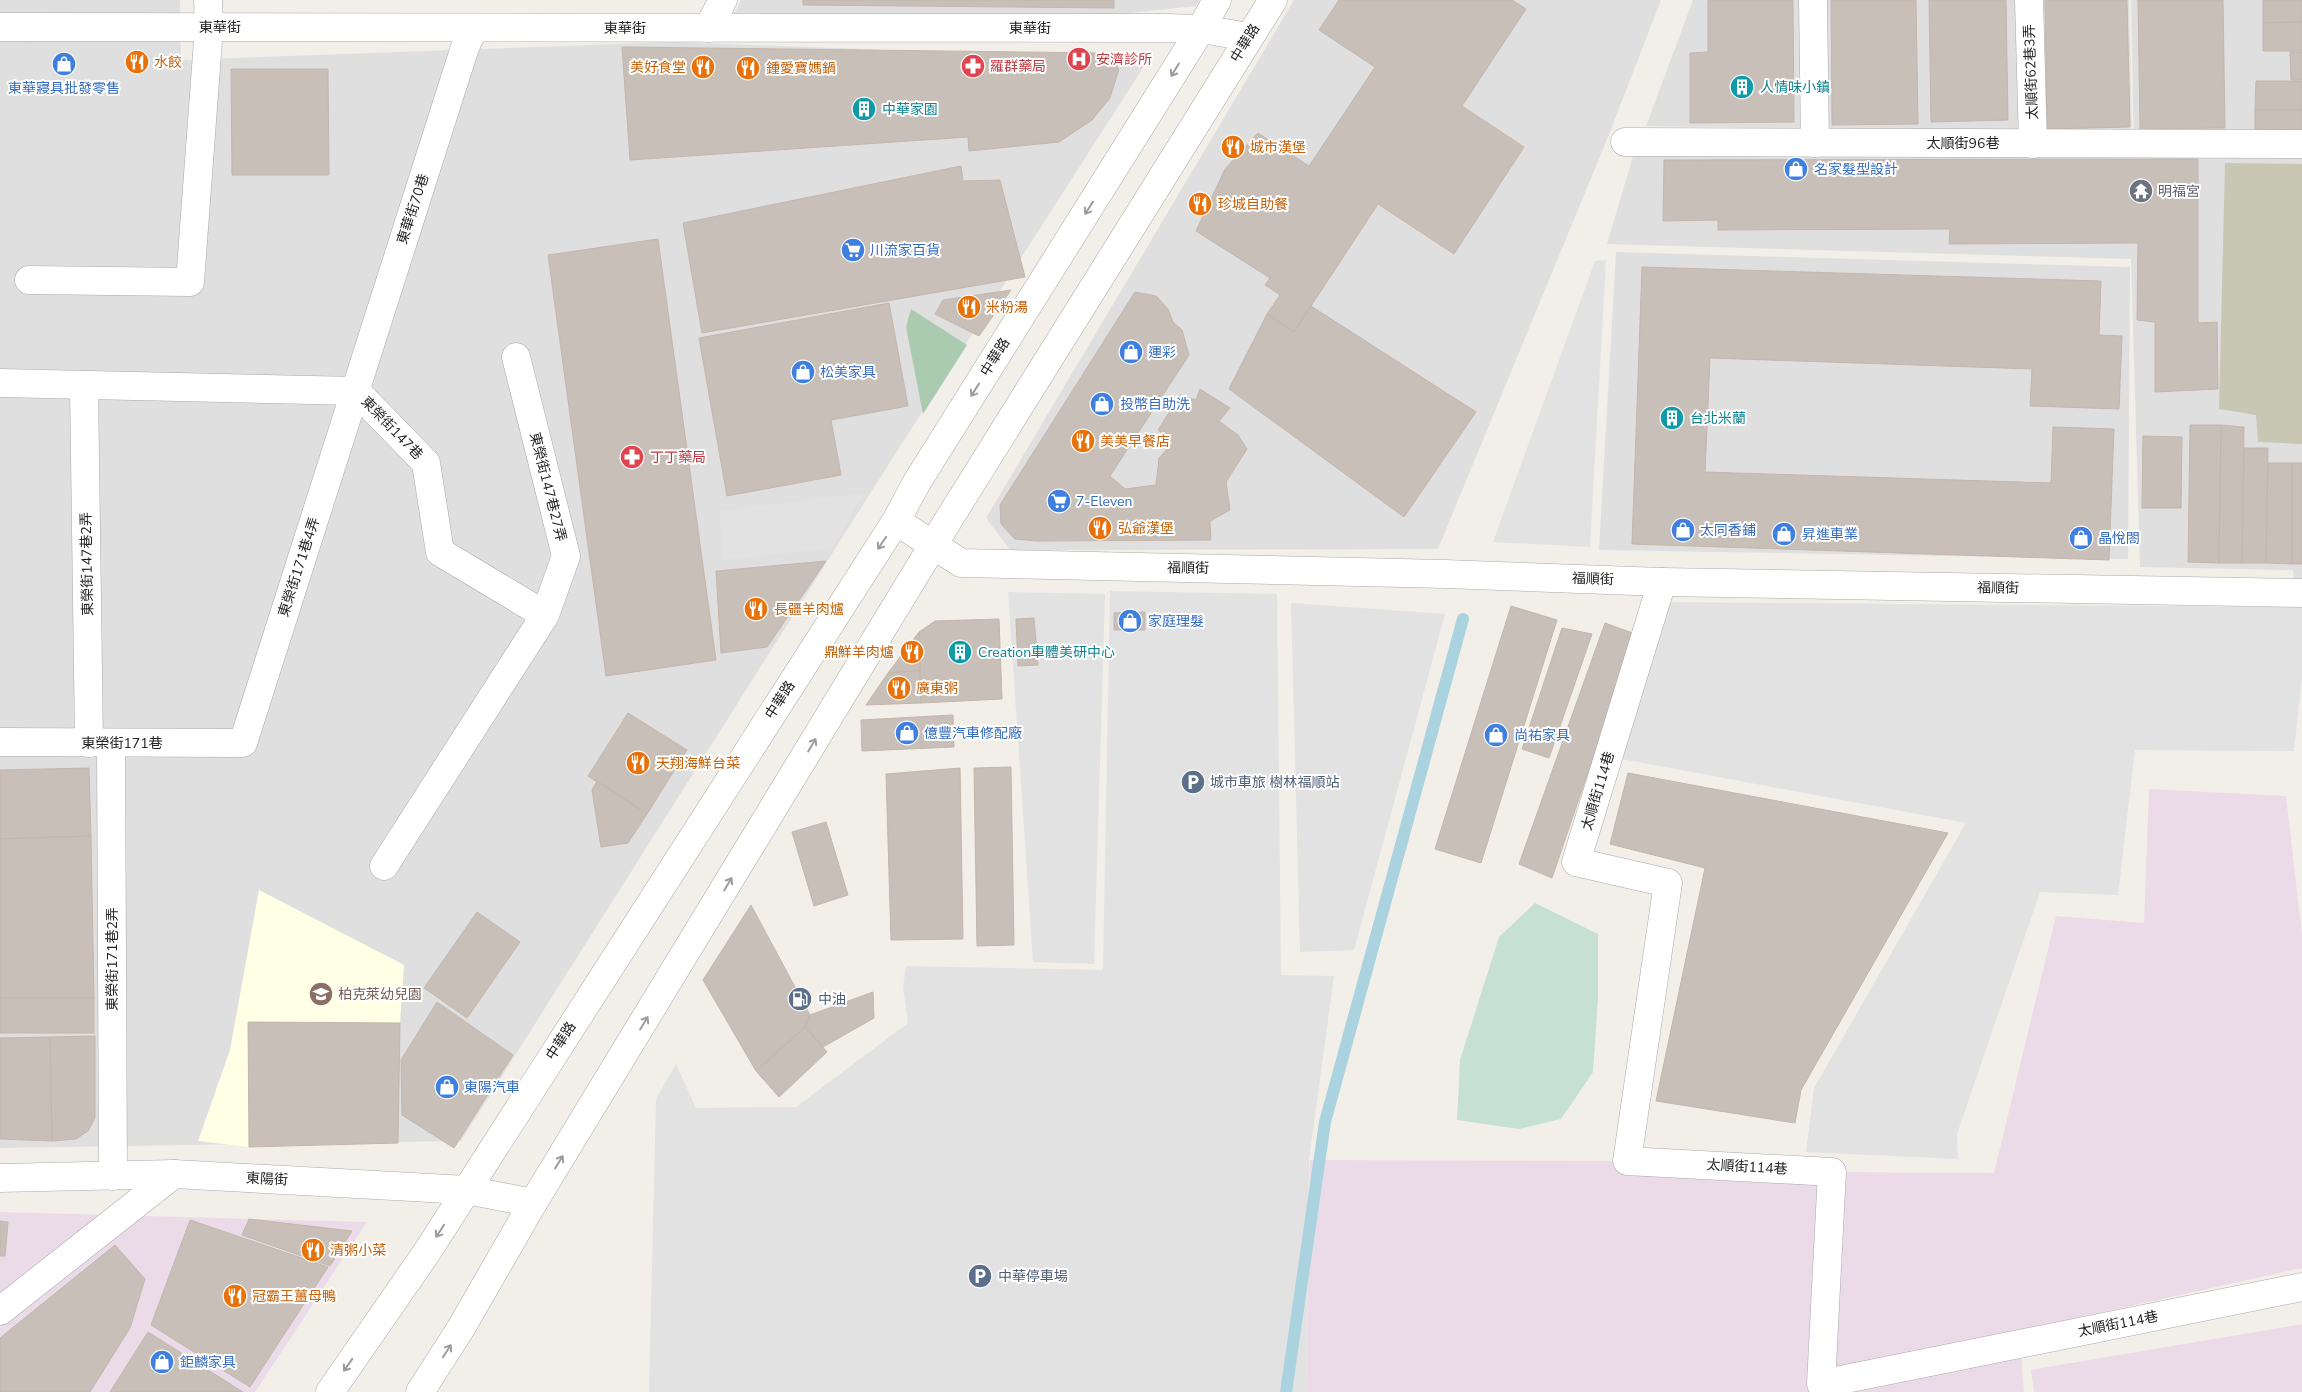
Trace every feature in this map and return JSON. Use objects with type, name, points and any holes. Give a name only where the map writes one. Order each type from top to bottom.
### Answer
[{"type":"street","points":[[29,280],[190,282],[209,27],[208,0]]},
{"type":"street","points":[[708,28],[723,0]]},
{"type":"street","name":"中華路","points":[[330,1392],[467,1190],[896,521],[917,482],[1202,29],[1217,0]]},
{"type":"street","name":"中華路","points":[[420,1392],[461,1328],[533,1203],[934,545],[1248,37],[1273,0]]},
{"type":"street","points":[[1813,0],[1814,143]]},
{"type":"street","name":"太順街62巷3弄","points":[[2029,0],[2033,144]]},
{"type":"street","name":"東華街","points":[[0,27],[1202,29],[1248,37]]},
{"type":"street","name":"東華街70巷","points":[[356,391],[465,46],[474,28]]},
{"type":"street","name":"太順街96巷","points":[[1625,142],[2302,144]]},
{"type":"street","name":"東榮街147巷27弄","points":[[516,357],[566,556],[545,615]]},
{"type":"street","name":"東榮街147巷","points":[[0,383],[356,391],[426,463],[440,552],[545,615]]},
{"type":"street","name":"東榮街147巷2弄","points":[[84,385],[100,743]]},
{"type":"street","name":"東榮街171巷4弄","points":[[243,743],[356,391]]},
{"type":"street","name":"福順街","points":[[896,521],[961,563],[1444,574],[1662,582],[2302,593]]},
{"type":"street","name":"太順街114巷","points":[[1662,582],[1576,862],[1668,883],[1627,1161],[1832,1172],[1821,1388],[2302,1287]]},
{"type":"street","points":[[384,866],[545,615]]},
{"type":"street","name":"東榮街171巷","points":[[0,742],[243,743]]},
{"type":"street","name":"東榮街171巷2弄","points":[[100,743],[113,1176]]},
{"type":"street","points":[[0,1311],[174,1174]]},
{"type":"street","name":"東陽街","points":[[0,1178],[174,1174],[467,1190],[533,1203]]},
{"type":"shaded area","points":[[0,0],[180,0],[181,60],[673,42],[1148,60],[878,481],[461,1141],[0,1148]]},
{"type":"shaded area","points":[[741,0],[1200,0],[1196,6],[1121,14],[734,14]]},
{"type":"shaded area","points":[[1294,0],[1661,0],[1608,137],[1438,549],[1010,550],[986,518]]},
{"type":"shaded area","name":"人情味小鎮","points":[[1693,0],[2129,0],[2132,134],[1646,126]]},
{"type":"shaded area","points":[[2131,0],[2302,0],[2302,644],[2293,570],[2140,567],[2131,259],[1607,244],[1634,153],[2134,151]]},
{"type":"shaded area","points":[[2225,163],[2302,164],[2302,444],[2258,442],[2256,415],[2219,409]]},
{"type":"shaded area","name":"台北米蘭","points":[[1616,252],[2130,267],[2128,559],[1599,550]]},
{"type":"shaded area","points":[[1606,260],[1590,547],[1493,542],[1595,261]]},
{"type":"shaded area","points":[[911,309],[967,345],[923,414],[906,327]]},
{"type":"shaded area","points":[[864,493],[832,548],[722,560],[720,511]]},
{"type":"shaded area","name":"中華停車場","points":[[1110,591],[1277,594],[1281,975],[1334,976],[1309,1160],[1306,1392],[649,1392],[656,1099],[676,1064],[696,1108],[796,1107],[908,1023],[903,987],[906,966],[1103,970]]},
{"type":"shaded area","points":[[1008,592],[1105,594],[1094,964],[1033,962]]},
{"type":"shaded area","points":[[1661,602],[2302,607],[2302,678],[2294,751],[2135,750],[2118,895],[2040,892],[1957,1134],[1958,1159],[1806,1152],[1814,1088],[1966,823],[1622,759]]},
{"type":"shaded area","points":[[1291,603],[1445,614],[1354,950],[1300,952]]},
{"type":"shaded area","points":[[2149,789],[2286,796],[2302,935],[2302,1268],[2019,1331],[2024,1392],[1306,1392],[1310,1160],[1627,1161],[1832,1172],[1994,1173],[2056,916],[2144,923]]},
{"type":"shaded area","name":"柏克萊幼兒園","points":[[259,890],[404,965],[400,1023],[398,1143],[249,1147],[198,1141],[230,1050]]},
{"type":"shaded area","points":[[1535,903],[1598,934],[1598,998],[1593,1072],[1561,1119],[1519,1129],[1457,1120],[1460,1060],[1499,937]]},
{"type":"shaded area","points":[[0,1212],[367,1222],[255,1392],[0,1392]]},
{"type":"shaded area","points":[[2302,1324],[2302,1392],[2034,1392],[2031,1370]]},
{"type":"building","points":[[803,0],[1114,0],[1114,8],[803,5]]},
{"type":"building","points":[[1339,0],[1512,0],[1526,9],[1462,106],[1524,147],[1454,254],[1378,204],[1294,332],[1267,314],[1280,295],[1265,285],[1270,278],[1196,231],[1225,169],[1258,133],[1309,166],[1375,67],[1319,30]]},
{"type":"building","name":"人情味小鎮","points":[[1708,0],[1793,0],[1794,122],[1690,123],[1690,53],[1708,52]]},
{"type":"building","name":"人情味小鎮","points":[[1831,0],[1916,0],[1918,124],[1832,125]]},
{"type":"building","points":[[1929,0],[2006,0],[2008,120],[1931,122]]},
{"type":"building","points":[[2045,0],[2127,0],[2130,127],[2047,129]]},
{"type":"building","points":[[2138,0],[2223,0],[2225,128],[2140,129]]},
{"type":"building","points":[[2263,0],[2302,0],[2302,22],[2263,23]]},
{"type":"building","points":[[2302,22],[2302,51],[2263,51],[2263,23]]},
{"type":"building","name":"中華家園","points":[[622,47],[1105,53],[1119,69],[1110,98],[1092,120],[1059,142],[969,151],[968,137],[630,160]]},
{"type":"building","points":[[2290,52],[2302,52],[2302,80],[2291,80]]},
{"type":"building","points":[[231,69],[328,69],[329,175],[232,175]]},
{"type":"building","points":[[2256,81],[2302,81],[2302,110],[2255,110]]},
{"type":"building","points":[[2255,110],[2302,110],[2302,139],[2255,139]]},
{"type":"building","points":[[2198,159],[2198,323],[2217,322],[2218,389],[2155,392],[2155,322],[2137,320],[2138,243],[1949,244],[1950,229],[1718,230],[1718,220],[1663,221],[1664,160]]},
{"type":"building","name":"川流家百貨","points":[[961,166],[963,181],[1000,180],[1025,277],[702,333],[683,223]]},
{"type":"building","name":"丁丁藥局","points":[[658,239],[716,660],[606,676],[548,255]]},
{"type":"building","name":"台北米蘭","points":[[1642,267],[2101,281],[2099,335],[2122,336],[2119,409],[2030,406],[2032,369],[1710,358],[1705,472],[2051,483],[2053,427],[2114,429],[2109,560],[1632,544]]},
{"type":"building","name":"米粉湯","points":[[1011,290],[979,336],[935,314],[943,300]]},
{"type":"building","points":[[1135,292],[1156,296],[1168,309],[1173,322],[1182,330],[1189,355],[1110,476],[1125,489],[1156,485],[1159,458],[1173,443],[1158,430],[1180,395],[1196,400],[1200,389],[1230,408],[1219,421],[1238,435],[1247,449],[1226,482],[1230,510],[1210,521],[1211,540],[1037,541],[1015,539],[1001,524],[1000,505]]},
{"type":"building","name":"松美家具","points":[[889,303],[908,406],[831,420],[841,475],[727,496],[699,338]]},
{"type":"building","points":[[1311,306],[1476,412],[1404,517],[1229,389],[1267,314],[1294,332]]},
{"type":"building","points":[[2190,425],[2221,425],[2219,563],[2188,562]]},
{"type":"building","points":[[2221,425],[2244,427],[2242,563],[2219,563]]},
{"type":"building","points":[[2143,436],[2182,437],[2181,508],[2142,508]]},
{"type":"building","points":[[2244,448],[2268,448],[2266,563],[2242,563]]},
{"type":"building","points":[[2268,463],[2292,463],[2292,564],[2266,563]]},
{"type":"building","points":[[2292,463],[2302,463],[2302,564],[2292,564]]},
{"type":"building","name":"長疆羊肉爐","points":[[826,561],[767,647],[721,653],[716,571]]},
{"type":"building","name":"尚祐家具","points":[[1511,606],[1557,620],[1481,863],[1435,849]]},
{"type":"building","name":"家庭理髮","points":[[1145,612],[1145,630],[1114,630],[1114,613]]},
{"type":"building","points":[[1034,618],[1038,665],[1018,666],[1016,619]]},
{"type":"building","name":"Creation車體美研中心","points":[[999,619],[1002,699],[921,703],[919,632],[935,621]]},
{"type":"building","points":[[1605,623],[1635,634],[1552,878],[1519,864]]},
{"type":"building","points":[[1562,628],[1592,634],[1549,758],[1522,749]]},
{"type":"building","name":"鼎鮮羊肉爐","points":[[919,632],[920,671],[888,673]]},
{"type":"building","name":"廣東粥","points":[[920,671],[921,703],[866,705],[888,673]]},
{"type":"building","name":"天翔海鮮台菜","points":[[628,713],[687,750],[647,814],[588,776]]},
{"type":"building","name":"億豐汽車修配廠","points":[[953,715],[954,747],[862,751],[861,720]]},
{"type":"building","points":[[1011,767],[1014,945],[977,946],[974,768]]},
{"type":"building","points":[[89,768],[91,836],[0,839],[0,770]]},
{"type":"building","points":[[960,768],[963,939],[891,940],[886,774]]},
{"type":"building","points":[[1628,773],[1948,833],[1801,1090],[1795,1123],[1656,1101],[1705,868],[1610,844]]},
{"type":"building","points":[[597,781],[647,814],[628,843],[601,847],[592,790]]},
{"type":"building","points":[[826,822],[848,895],[814,906],[792,832]]},
{"type":"building","points":[[91,836],[94,998],[0,998],[0,839]]},
{"type":"building","points":[[751,905],[810,1015],[805,1027],[756,1071],[703,980]]},
{"type":"building","points":[[477,912],[520,942],[467,1018],[424,988]]},
{"type":"building","points":[[873,992],[874,1018],[823,1047],[805,1027],[810,1015]]},
{"type":"building","points":[[0,998],[94,998],[94,1033],[0,1033]]},
{"type":"building","name":"東陽汽車","points":[[437,1002],[513,1055],[454,1148],[402,1115],[401,1060]]},
{"type":"building","points":[[248,1022],[400,1023],[398,1143],[249,1147]]},
{"type":"building","points":[[805,1027],[827,1052],[779,1097],[756,1071]]},
{"type":"building","points":[[95,1036],[95,1118],[88,1131],[76,1139],[52,1141],[50,1037]]},
{"type":"building","points":[[50,1037],[52,1141],[0,1139],[0,1038]]},
{"type":"building","name":"清粥小菜","points":[[249,1219],[352,1231],[330,1266],[242,1235]]},
{"type":"building","name":"冠霸王薑母鴨","points":[[190,1220],[328,1267],[250,1387],[151,1325]]},
{"type":"building","points":[[0,1221],[8,1222],[5,1256],[0,1256]]},
{"type":"building","points":[[115,1245],[145,1279],[130,1328],[90,1392],[0,1392],[0,1338]]},
{"type":"building","name":"鉅麟家具","points":[[148,1332],[243,1392],[110,1392]]},
{"type":"waterway","points":[[1286,1392],[1325,1122],[1463,619]]},
{"type":"place","name":"安濟診所","points":[[1079,59]]},
{"type":"place","name":"水餃","points":[[137,62]]},
{"type":"place","name":"東華寢具批發零售","points":[[64,64]]},
{"type":"place","name":"羅群藥局","points":[[973,66]]},
{"type":"place","name":"美好食堂","points":[[703,67]]},
{"type":"place","name":"鍾愛寶媽鍋","points":[[748,68]]},
{"type":"place","name":"人情味小鎮","points":[[1742,87]]},
{"type":"place","name":"中華家園","points":[[864,109]]},
{"type":"place","name":"城市漢堡","points":[[1233,147]]},
{"type":"place","name":"名家髮型設計","points":[[1796,169]]},
{"type":"place","name":"明福宮","points":[[2141,191]]},
{"type":"place","name":"珍城自助餐","points":[[1200,204]]},
{"type":"place","name":"川流家百貨","points":[[853,250]]},
{"type":"place","name":"米粉湯","points":[[969,307]]},
{"type":"place","name":"運彩","points":[[1131,352]]},
{"type":"place","name":"松美家具","points":[[803,372]]},
{"type":"place","name":"投幣自助洗","points":[[1102,404]]},
{"type":"place","name":"台北米蘭","points":[[1672,418]]},
{"type":"place","name":"美美早餐店","points":[[1083,441]]},
{"type":"place","name":"丁丁藥局","points":[[632,457]]},
{"type":"place","name":"7-Eleven","points":[[1059,501]]},
{"type":"place","name":"弘爺漢堡","points":[[1100,528]]},
{"type":"place","name":"太同香鋪","points":[[1683,530]]},
{"type":"place","name":"昇進車業","points":[[1784,534]]},
{"type":"place","name":"晶悅閤","points":[[2081,538]]},
{"type":"place","name":"長疆羊肉爐","points":[[756,609]]},
{"type":"place","name":"家庭理髮","points":[[1130,621]]},
{"type":"place","name":"鼎鮮羊肉爐","points":[[912,652]]},
{"type":"place","name":"Creation車體美研中心","points":[[960,652]]},
{"type":"place","name":"廣東粥","points":[[899,688]]},
{"type":"place","name":"億豐汽車修配廠","points":[[907,733]]},
{"type":"place","name":"尚祐家具","points":[[1496,735]]},
{"type":"place","name":"天翔海鮮台菜","points":[[638,763]]},
{"type":"place","name":"城市車旅 樹林福順站","points":[[1193,782]]},
{"type":"place","name":"柏克萊幼兒園","points":[[321,994]]},
{"type":"place","name":"中油","points":[[800,999]]},
{"type":"place","name":"東陽汽車","points":[[447,1087]]},
{"type":"place","name":"清粥小菜","points":[[313,1250]]},
{"type":"place","name":"中華停車場","points":[[980,1276]]},
{"type":"place","name":"冠霸王薑母鴨","points":[[235,1296]]},
{"type":"place","name":"鉅麟家具","points":[[162,1362]]}]
